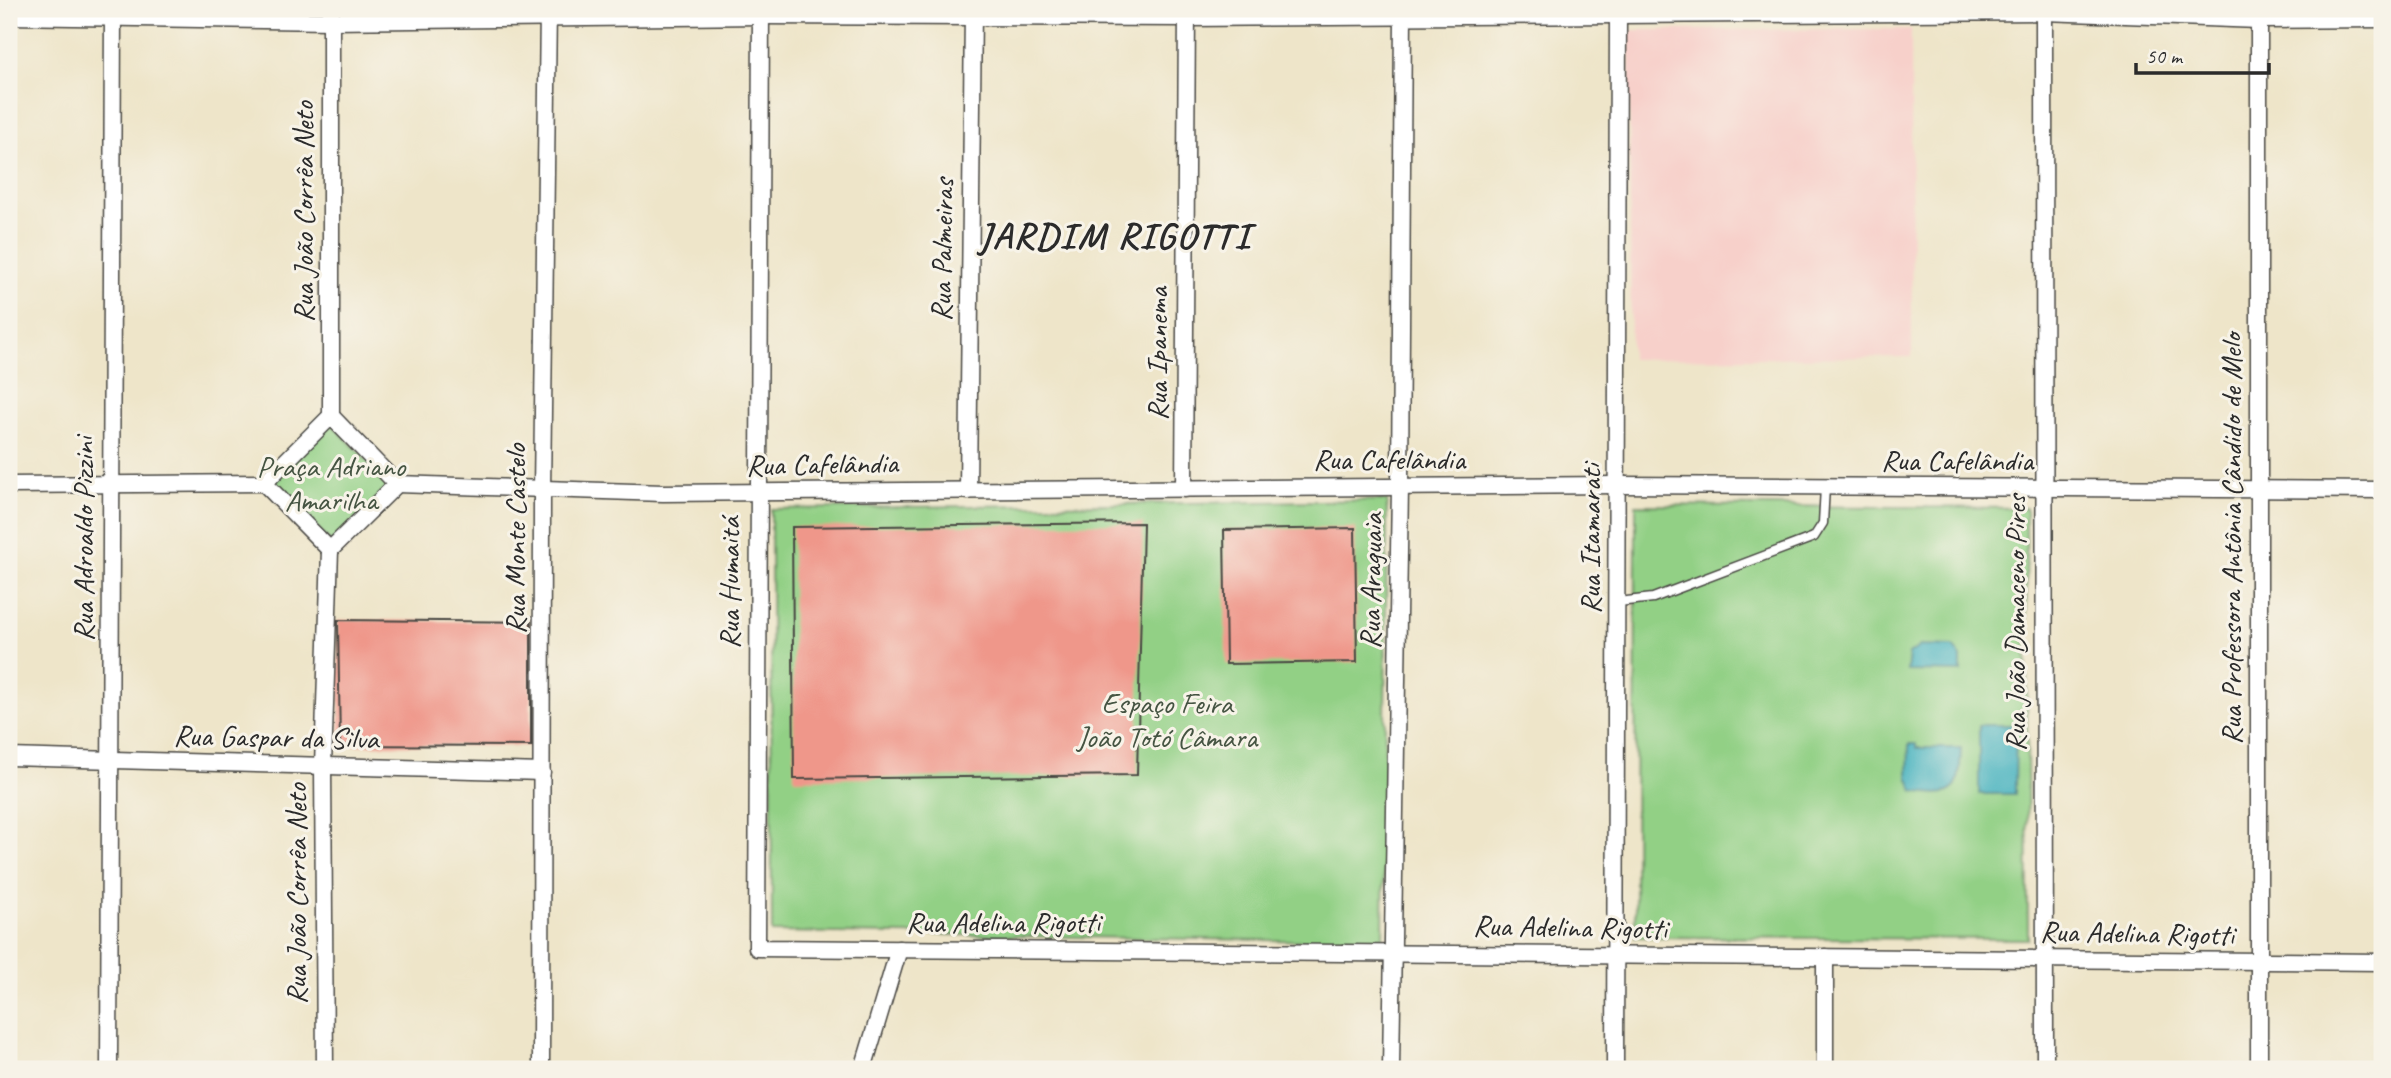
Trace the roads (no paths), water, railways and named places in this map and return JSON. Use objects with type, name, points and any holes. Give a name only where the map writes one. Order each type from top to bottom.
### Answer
[{"type":"street","points":[[9,16],[113,13],[1187,14],[2044,10],[2382,19]]},
{"type":"street","name":"Rua João Damaceno Pires","points":[[2044,10],[2045,1069]]},
{"type":"street","name":"Rua Humaitá","points":[[757,948],[761,12]]},
{"type":"street","name":"Rua Palmeiras","points":[[968,491],[972,12]]},
{"type":"street","name":"Rua Araguaia","points":[[1391,1069],[1400,487],[1403,12]]},
{"type":"street","name":"Rua Itamarati","points":[[1615,1069],[1619,485],[1618,12]]},
{"type":"street","name":"Rua Adroaldo Pizzini","points":[[109,1069],[113,13]]},
{"type":"street","name":"Rua Monte Castelo","points":[[541,1069],[542,491],[548,14]]},
{"type":"street","name":"Rua Ipanema","points":[[1184,489],[1187,14]]},
{"type":"street","name":"Rua João Corrêa Neto","points":[[331,15],[331,416]]},
{"type":"street","name":"Rua Professora Antônia Cândido de Melo","points":[[2259,15],[2259,1069]]},
{"type":"street","points":[[9,485],[264,483],[331,416],[397,484],[330,550],[264,483]]},
{"type":"street","name":"Rua Cafelândia","points":[[397,484],[542,491],[757,493],[1619,485],[2382,490]]},
{"type":"street","name":"Rua João Corrêa Neto","points":[[325,1069],[323,766],[330,550]]},
{"type":"street","name":"Rua Gaspar da Silva","points":[[9,757],[542,772]]},
{"type":"street","name":"Rua Adelina Rigotti","points":[[757,948],[2382,962]]},
{"type":"street","points":[[863,1069],[899,949]]},
{"type":"street","points":[[1825,957],[1825,1069]]},
{"type":"lane","points":[[1618,602],[1653,598],[1789,549],[1814,537],[1823,523],[1825,487]]},
{"type":"water","points":[[1920,646],[1953,647],[1961,657],[1961,672],[1907,671],[1909,654]]},
{"type":"water","points":[[1979,725],[2016,725],[2015,794],[1979,794]]},
{"type":"water","points":[[1909,744],[1916,744],[1916,748],[1961,748],[1959,772],[1954,788],[1940,794],[1914,791],[1908,776]]},
{"type":"district","name":"JARDIM RIGOTTI","points":[[1115,235]]},
{"type":"park label","name":"Praça Adriano Amarilha","points":[[331,483]]},
{"type":"park label","name":"Espaço Feira João Totó Câmara","points":[[1167,720]]}]
